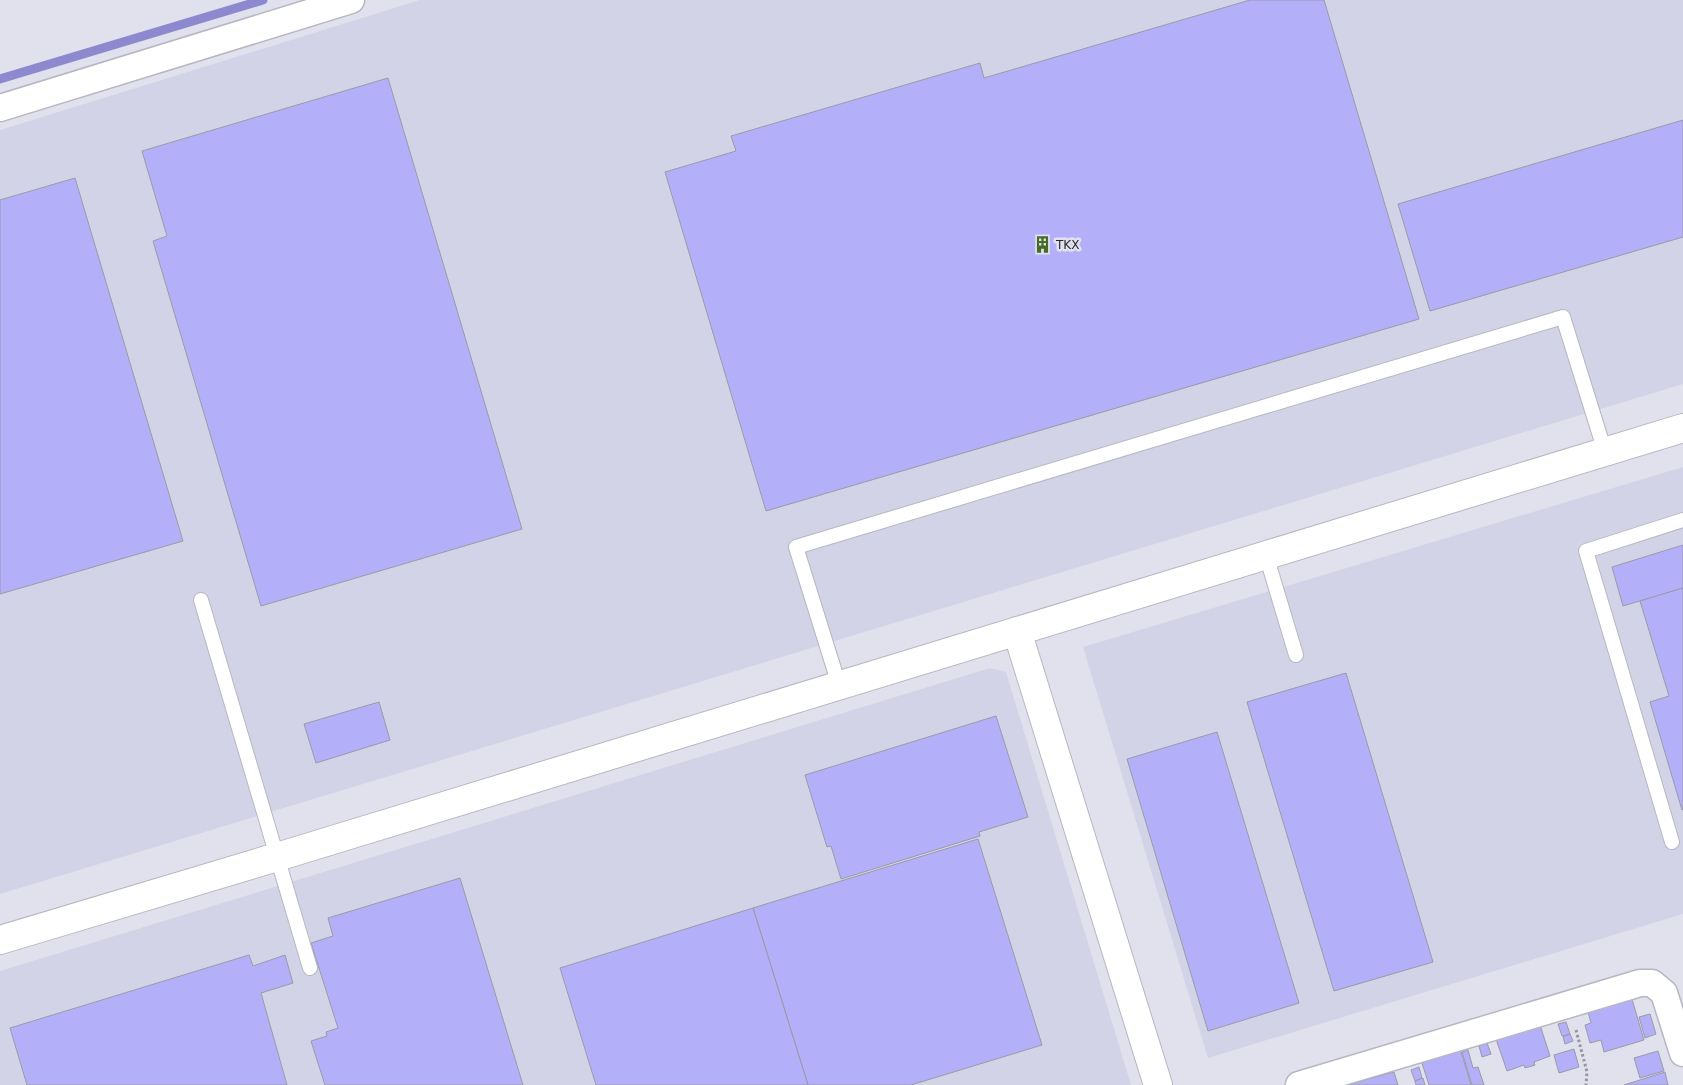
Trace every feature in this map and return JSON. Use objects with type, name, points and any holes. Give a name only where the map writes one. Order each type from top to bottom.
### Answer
[{"type":"street","points":[[0,108],[351,0]]},
{"type":"street","points":[[0,940],[1683,428]]},
{"type":"street","points":[[1017,631],[1158,1085]]},
{"type":"street","points":[[1299,1085],[1634,984],[1652,983],[1664,993],[1683,1053]]},
{"type":"lane","points":[[839,685],[796,547],[1563,317],[1605,452]]},
{"type":"lane","points":[[1672,842],[1586,551],[1683,520]]},
{"type":"lane","points":[[1266,555],[1296,655]]},
{"type":"lane","points":[[201,600],[310,968]]},
{"type":"path","points":[[1569,1003],[1587,1072],[1586,1085]]},
{"type":"shaded area","points":[[420,0],[1683,0],[1683,384],[0,894],[0,130]]},
{"type":"shaded area","points":[[1683,467],[1683,914],[1208,1058],[1083,647]]},
{"type":"shaded area","points":[[990,668],[1006,672],[1131,1085],[0,1085],[0,971]]},
{"type":"building","name":"TKX","points":[[1250,0],[1324,0],[1419,319],[766,511],[665,172],[736,151],[731,136],[980,63],[984,78]]},
{"type":"building","points":[[388,78],[522,529],[261,606],[153,241],[167,236],[142,151]]},
{"type":"building","points":[[1683,120],[1683,237],[1430,311],[1398,204]]},
{"type":"building","points":[[75,178],[183,541],[0,594],[0,200]]},
{"type":"building","points":[[1683,545],[1683,588],[1623,606],[1612,567]]},
{"type":"building","points":[[1683,588],[1682,810],[1650,702],[1669,696],[1640,601]]},
{"type":"building","points":[[1346,673],[1433,962],[1334,991],[1247,702]]},
{"type":"building","points":[[379,702],[390,740],[316,763],[304,724]]},
{"type":"building","points":[[996,716],[1028,817],[979,832],[980,836],[841,879],[831,846],[827,847],[805,775]]},
{"type":"building","points":[[1217,732],[1299,1003],[1208,1031],[1127,759]]},
{"type":"building","points":[[978,839],[1042,1045],[911,1085],[808,1085],[753,908]]},
{"type":"building","points":[[460,878],[523,1085],[325,1085],[311,1041],[327,1036],[326,1032],[338,1028],[311,943],[333,936],[328,918]]},
{"type":"building","points":[[753,908],[808,1085],[596,1085],[560,968]]},
{"type":"building","points":[[249,955],[253,966],[285,955],[293,983],[261,993],[287,1085],[27,1085],[10,1028]]},
{"type":"building","points":[[1632,999],[1644,1040],[1604,1052],[1601,1040],[1590,1043],[1585,1025],[1591,1023],[1588,1012]]},
{"type":"building","points":[[1650,1014],[1656,1034],[1645,1038],[1639,1017]]},
{"type":"building","points":[[1566,1022],[1570,1034],[1562,1036],[1558,1024]]},
{"type":"building","points":[[1540,1025],[1550,1056],[1534,1062],[1535,1065],[1525,1068],[1524,1065],[1507,1071],[1496,1039]]},
{"type":"building","points":[[1570,1034],[1573,1041],[1565,1044],[1563,1037]]},
{"type":"building","points":[[1487,1043],[1491,1054],[1482,1057],[1479,1046]]},
{"type":"building","points":[[1460,1048],[1471,1085],[1429,1085],[1421,1060]]},
{"type":"building","points":[[1574,1049],[1579,1067],[1559,1073],[1554,1055]]},
{"type":"building","points":[[1468,1050],[1473,1068],[1478,1067],[1484,1085],[1472,1085],[1462,1052]]},
{"type":"building","points":[[1658,1051],[1664,1071],[1640,1078],[1634,1058]]},
{"type":"building","points":[[1419,1067],[1422,1078],[1415,1081],[1411,1070]]},
{"type":"building","points":[[1394,1072],[1398,1085],[1350,1085],[1350,1084]]},
{"type":"building","points":[[1665,1072],[1668,1085],[1624,1085]]},
{"type":"building","points":[[1423,1078],[1425,1085],[1416,1085],[1415,1081]]},
{"type":"waterway","points":[[0,79],[263,0]]},
{"type":"place","name":"TKX","points":[[1042,245]]}]
